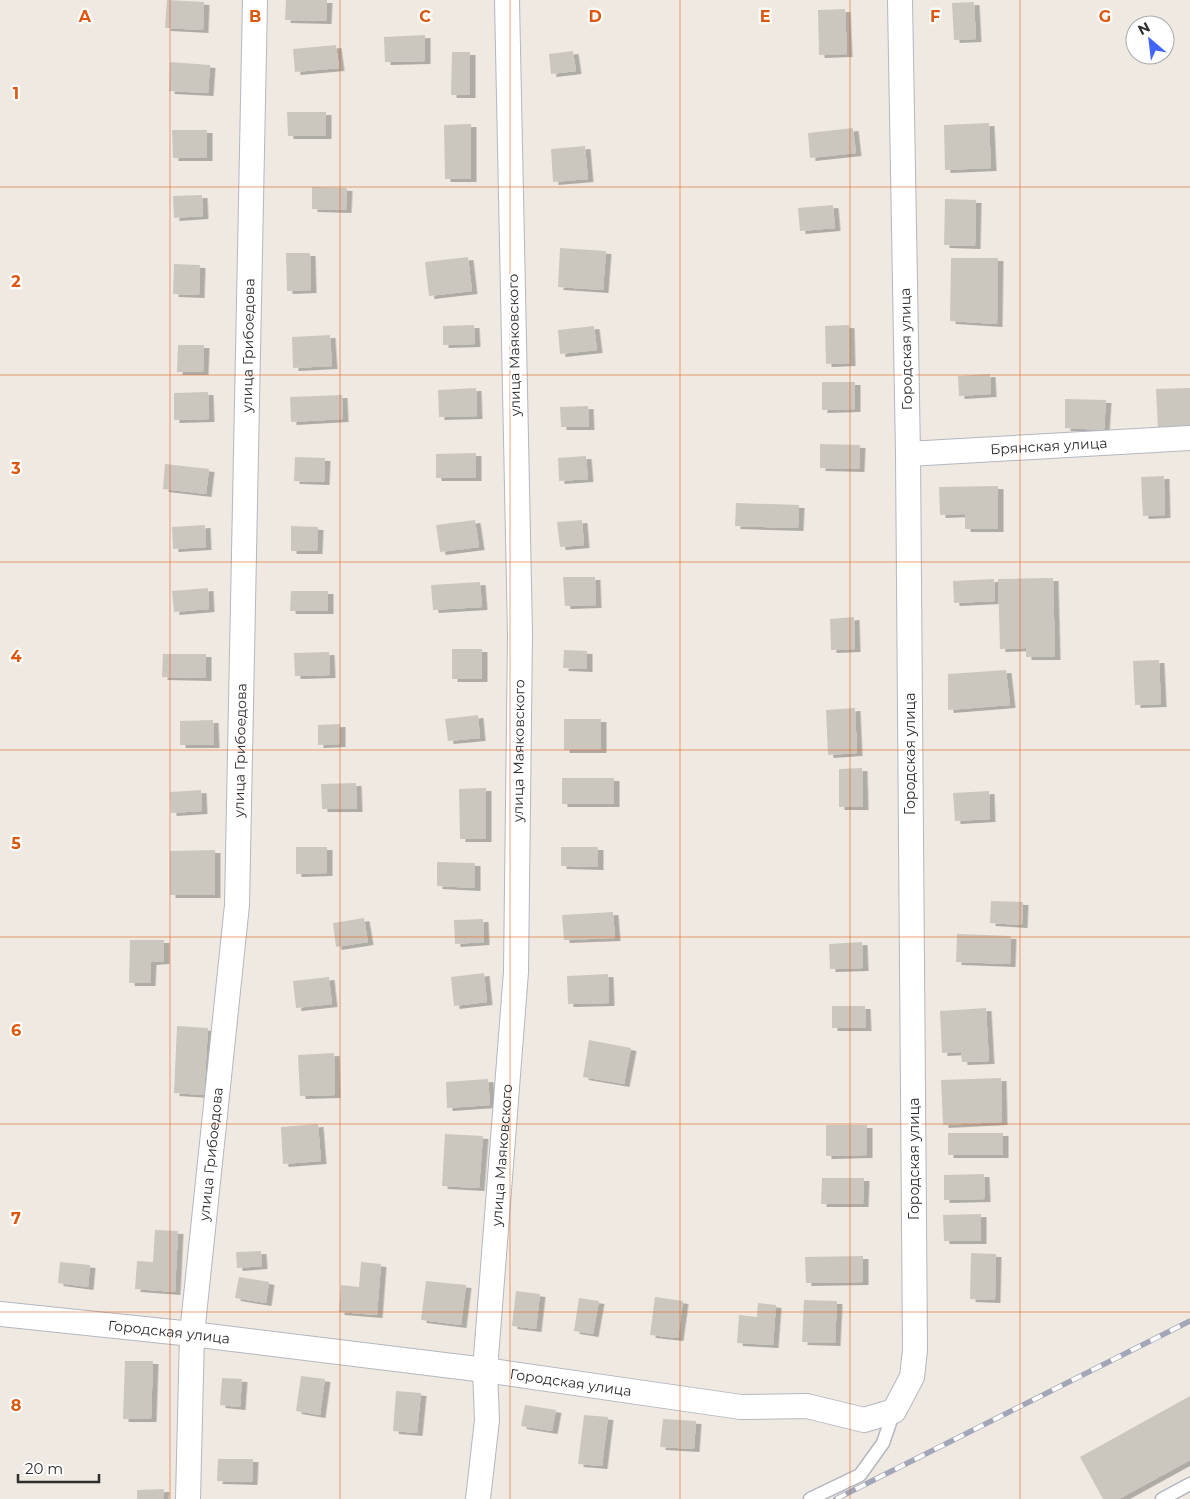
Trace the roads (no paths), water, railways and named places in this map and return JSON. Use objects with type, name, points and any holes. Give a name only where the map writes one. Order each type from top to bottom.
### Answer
[{"type":"street","name":"улица Грибоедова","points":[[188,1499],[192,1334],[237,905],[255,0]]},
{"type":"street","name":"улица Маяковского","points":[[478,1499],[487,1420],[485,1370],[516,972],[520,634],[506,0]]},
{"type":"street","name":"Городская улица","points":[[0,1314],[192,1334],[485,1370],[741,1407],[807,1406],[864,1420],[894,1411],[912,1377],[915,1350],[908,454],[900,0]]},
{"type":"street","name":"Брянская улица","points":[[908,454],[1190,438]]},
{"type":"lane","points":[[810,1499],[860,1475],[883,1443],[894,1411]]},
{"type":"lane","points":[[1162,1499],[1190,1484]]},
{"type":"railway","points":[[836,1499],[1190,1321]]}]
